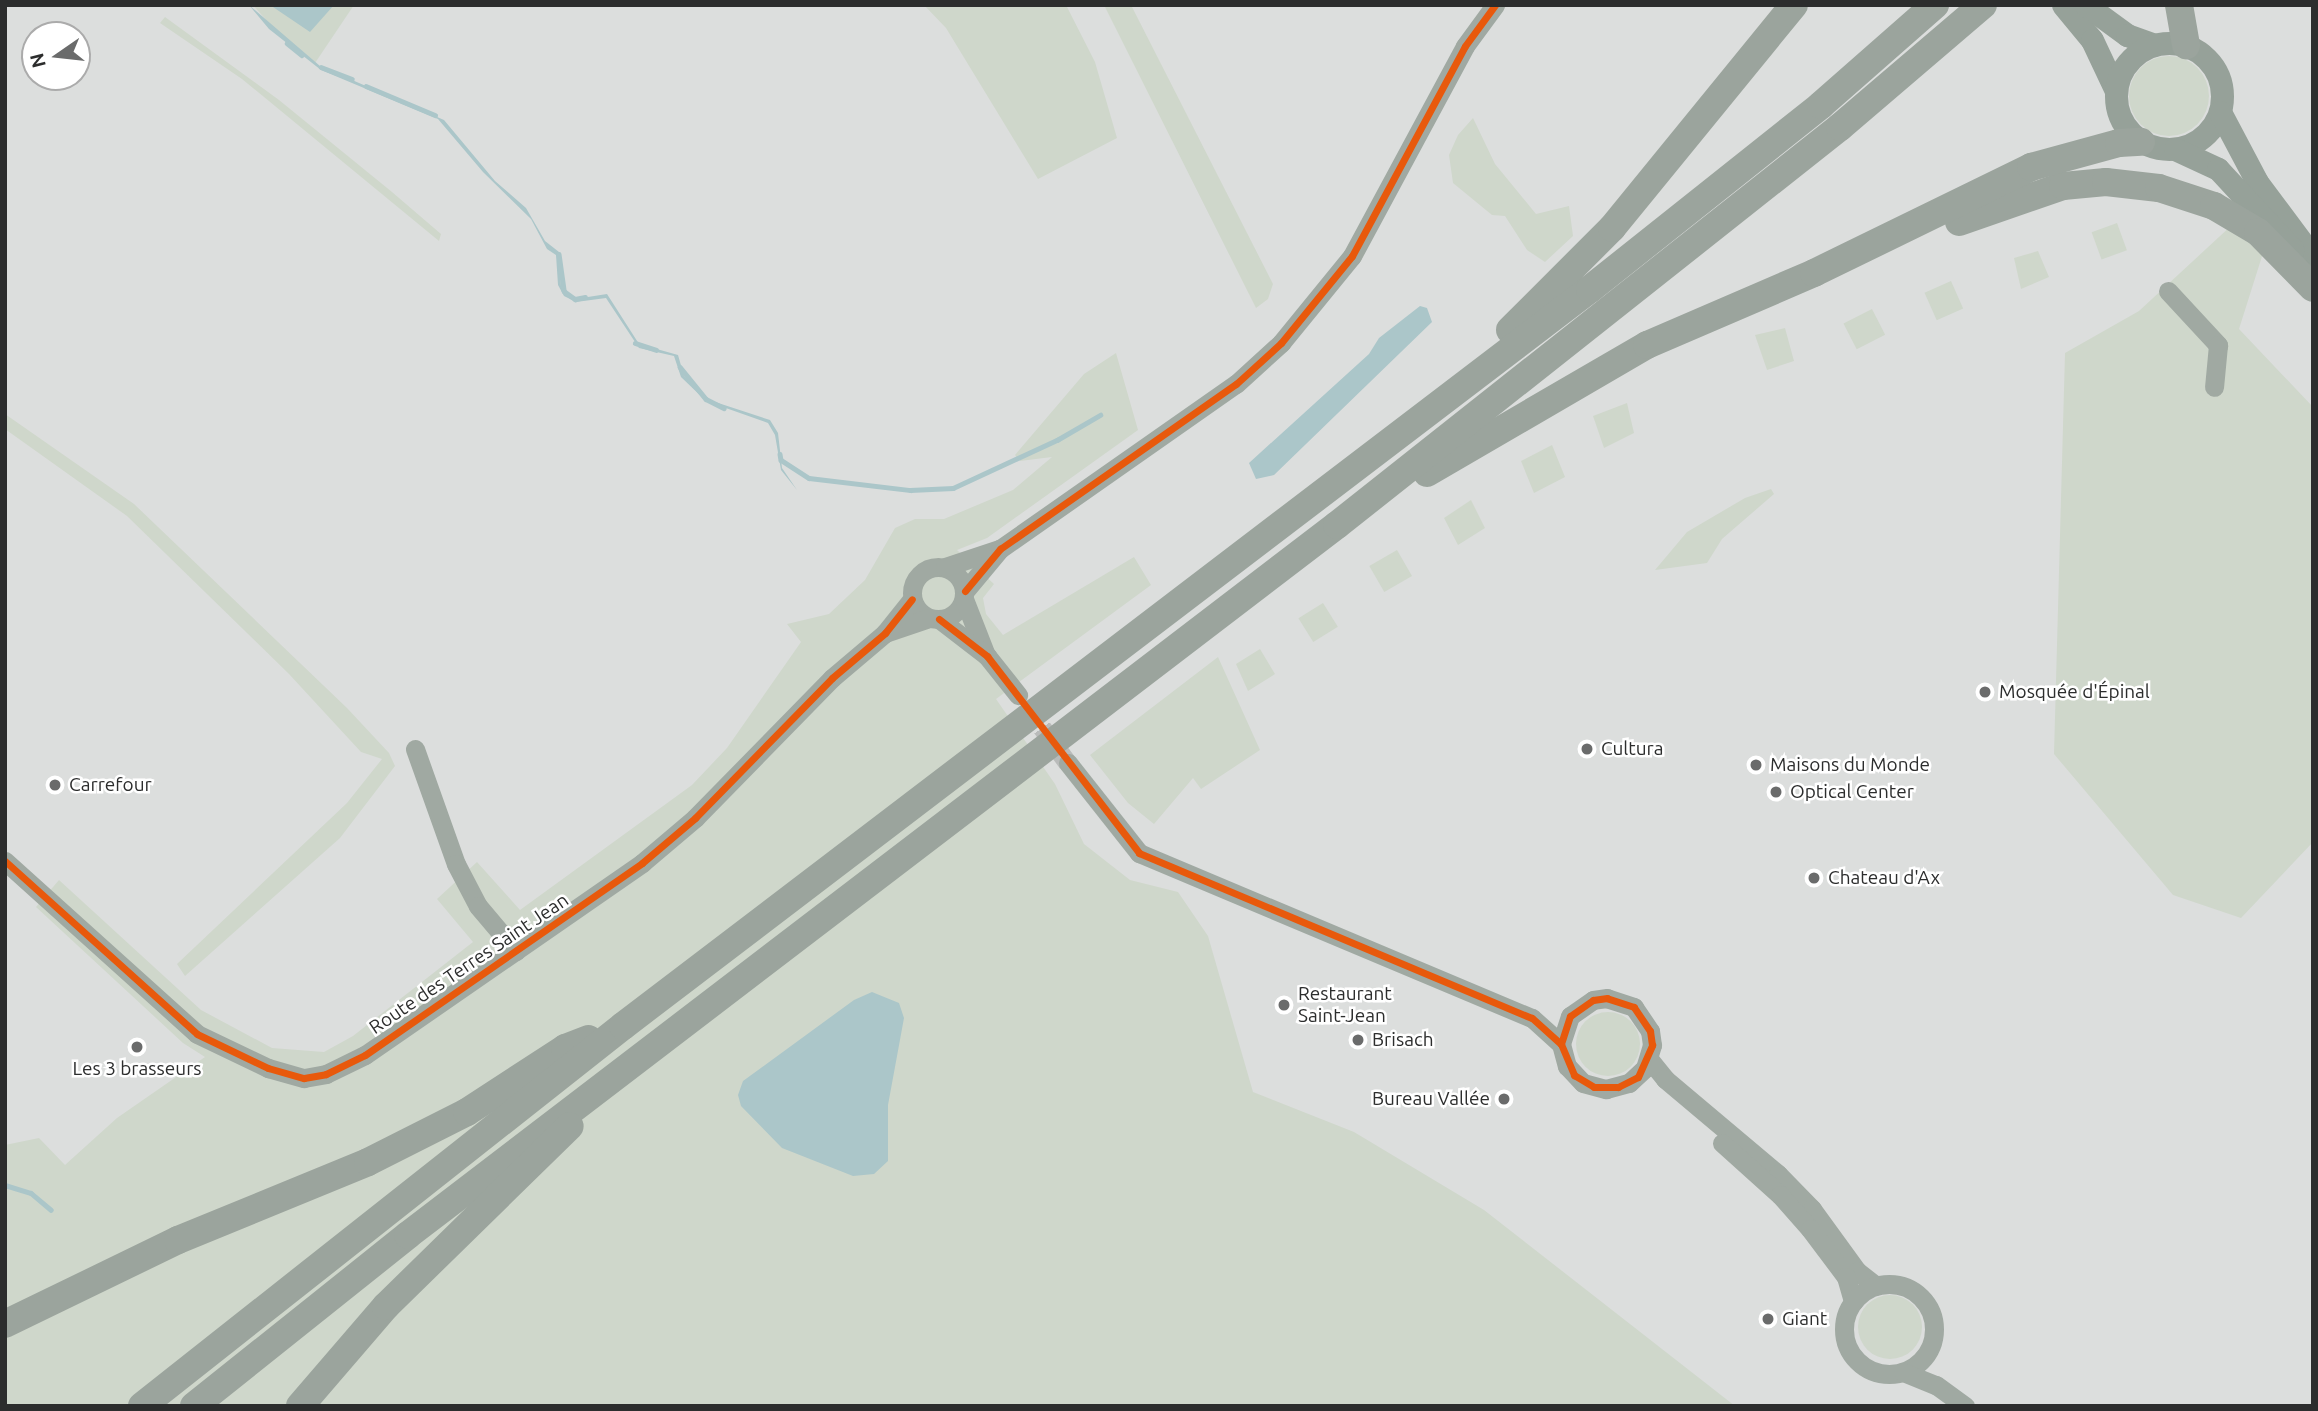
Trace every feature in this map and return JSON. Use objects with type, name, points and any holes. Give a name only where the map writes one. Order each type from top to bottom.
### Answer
[{"type":"highway","points":[[1433,411],[1612,228],[1794,5]]},
{"type":"highway","points":[[142,1406],[623,1026],[1433,411],[1694,208],[1936,5]]},
{"type":"highway","points":[[194,1406],[607,1082],[1337,525],[1840,127],[1983,5]]},
{"type":"highway","points":[[2179,5],[2186,45]]},
{"type":"highway","points":[[1337,525],[1647,345],[1814,273],[2031,167],[2108,145],[2141,142]]},
{"type":"highway","points":[[1814,273],[2012,200],[2063,186],[2106,182],[2160,188],[2214,206],[2258,232],[2313,288]]},
{"type":"highway","points":[[5,1324],[46,1301],[368,1162],[467,1112],[565,1048],[623,1026]]},
{"type":"highway","points":[[300,1406],[386,1306],[551,1149],[607,1082]]},
{"type":"highway","points":[[5,1310],[46,1301]]},
{"type":"main road","points":[[2063,5],[2097,48],[2116,91],[2121,120],[2141,142],[2175,149],[2218,169],[2313,274]]},
{"type":"main road","points":[[2086,5],[2127,35],[2154,45],[2186,45],[2200,52],[2218,74],[2222,88],[2220,112],[2257,183],[2313,257]]},
{"type":"main road","points":[[2116,91],[2128,62],[2154,45]]},
{"type":"main road","points":[[2175,149],[2198,141],[2220,112]]},
{"type":"street","points":[[987,656],[929,620],[912,599],[919,574],[1000,549],[1237,384],[1280,343],[1352,256],[1465,46],[1495,5]]},
{"type":"street","points":[[2168,290],[2218,345],[2214,387]]},
{"type":"street","points":[[929,620],[955,613],[964,595],[1000,549]]},
{"type":"street","points":[[945,567],[960,577],[987,656],[1018,695]]},
{"type":"street","name":"Route des Terres Saint Jean","points":[[5,861],[197,1034],[237,1056],[304,1078],[347,1066],[642,863],[695,818],[832,678],[886,633],[912,599]]},
{"type":"street","name":"Route des Terres Saint Jean","points":[[886,633],[929,620]]},
{"type":"street","points":[[415,749],[456,864],[478,906],[516,951]]},
{"type":"street","points":[[1068,763],[1139,853],[1531,1018],[1561,1044]]},
{"type":"street","points":[[1531,1018],[1570,1016],[1593,1000],[1621,1001],[1639,1013],[1650,1031],[1649,1059],[1629,1083]]},
{"type":"street","points":[[1570,1016],[1561,1044],[1567,1066],[1583,1083],[1606,1089],[1629,1083],[1657,1089],[1780,1195],[1846,1277],[1853,1302],[1844,1331],[1853,1356],[1872,1371],[1903,1372],[1936,1385],[1965,1406]]},
{"type":"street","points":[[1649,1059],[1665,1079],[1778,1174],[1812,1209],[1857,1271],[1876,1286]]},
{"type":"street","points":[[1853,1302],[1876,1286],[1900,1285],[1921,1298],[1929,1308],[1934,1333],[1924,1357],[1903,1372]]},
{"type":"street","points":[[1924,1357],[1936,1385]]},
{"type":"shaded area","points":[[253,5],[354,5],[315,63],[276,31]]},
{"type":"shaded area","points":[[924,5],[1066,5],[1095,62],[1117,138],[1038,179],[946,28]]},
{"type":"shaded area","points":[[1104,5],[1131,5],[1273,284],[1268,299],[1256,308]]},
{"type":"shaded area","points":[[165,17],[279,100],[392,192],[441,234],[439,241],[242,79],[160,23]]},
{"type":"shaded area","points":[[2169,56],[2184,59],[2197,68],[2206,81],[2209,96],[2206,111],[2197,124],[2184,133],[2169,136],[2154,133],[2141,124],[2132,111],[2129,96],[2132,81],[2141,68],[2154,59]]},
{"type":"shaded area","points":[[1473,118],[1495,164],[1536,214],[1569,206],[1573,236],[1545,262],[1527,250],[1505,216],[1492,215],[1453,183],[1449,155],[1458,135]]},
{"type":"shaded area","points":[[2117,223],[2127,250],[2102,259],[2092,232]]},
{"type":"shaded area","points":[[2233,224],[2264,250],[2239,329],[2313,407],[2313,842],[2241,918],[2173,895],[2054,754],[2065,353],[2139,311]]},
{"type":"shaded area","points":[[2038,251],[2049,277],[2021,289],[2014,258]]},
{"type":"shaded area","points":[[1951,281],[1963,308],[1937,320],[1925,293]]},
{"type":"shaded area","points":[[1872,309],[1885,335],[1857,349],[1843,324]]},
{"type":"shaded area","points":[[1785,328],[1794,361],[1767,370],[1755,335]]},
{"type":"shaded area","points":[[1116,353],[1138,430],[987,538],[957,550],[994,584],[983,598],[986,614],[1003,635],[1134,557],[1151,585],[996,699],[1055,784],[1084,844],[1130,880],[1178,892],[1208,936],[1253,1092],[1354,1132],[1484,1210],[1735,1406],[5,1406],[5,1145],[39,1138],[65,1165],[117,1118],[205,1057],[183,1043],[36,907],[59,880],[201,1010],[272,1048],[324,1052],[353,1036],[473,942],[437,899],[477,862],[520,910],[692,785],[727,748],[801,642],[787,624],[829,614],[865,580],[895,528],[915,519],[944,519],[1013,490],[1052,457],[1020,461],[1015,455],[1084,374]]},
{"type":"shaded area","points":[[1627,403],[1634,433],[1604,448],[1593,416]]},
{"type":"shaded area","points":[[5,414],[134,504],[347,708],[389,753],[395,766],[340,838],[185,976],[177,964],[347,803],[382,759],[361,752],[289,674],[127,516],[5,429]]},
{"type":"shaded area","points":[[1552,445],[1565,477],[1534,493],[1521,461]]},
{"type":"shaded area","points":[[1771,489],[1774,494],[1722,539],[1707,563],[1655,570],[1687,532],[1745,498]]},
{"type":"shaded area","points":[[1471,500],[1485,528],[1458,545],[1444,518]]},
{"type":"shaded area","points":[[1397,550],[1412,576],[1384,592],[1369,566]]},
{"type":"shaded area","points":[[1323,603],[1338,627],[1313,642],[1298,618]]},
{"type":"shaded area","points":[[1260,649],[1275,674],[1248,691],[1236,664]]},
{"type":"shaded area","points":[[1218,657],[1260,750],[1201,789],[1193,778],[1154,824],[1128,803],[1090,755]]},
{"type":"shaded area","points":[[1608,1012],[1631,1021],[1640,1044],[1631,1067],[1608,1076],[1585,1067],[1576,1044],[1585,1021]]},
{"type":"shaded area","points":[[1884,1295],[1896,1295],[1913,1304],[1920,1315],[1920,1339],[1913,1350],[1896,1359],[1884,1359],[1872,1354],[1863,1345],[1858,1333],[1858,1321],[1863,1309],[1872,1300]]},
{"type":"water","points":[[249,5],[320,66],[444,120],[495,181],[526,208],[545,241],[559,252],[561,286],[566,295],[575,299],[607,294],[639,344],[678,355],[684,376],[706,399],[770,420],[778,433],[782,468],[797,490],[781,470],[775,435],[768,423],[706,401],[681,377],[674,356],[639,348],[606,298],[576,302],[564,296],[558,285],[556,255],[547,249],[531,219],[483,172],[438,119],[321,70],[269,29]]},
{"type":"water","points":[[270,5],[334,5],[310,32]]},
{"type":"water","points":[[1420,306],[1427,308],[1432,322],[1274,475],[1256,479],[1249,463],[1369,354],[1379,338]]},
{"type":"water","points":[[872,992],[899,1003],[904,1018],[888,1105],[888,1161],[874,1174],[853,1176],[782,1148],[741,1106],[738,1095],[743,1081],[854,1000]]},
{"type":"waterway","points":[[287,43],[302,55]]},
{"type":"waterway","points":[[321,67],[352,79]]},
{"type":"waterway","points":[[366,86],[435,115]]},
{"type":"waterway","points":[[559,254],[564,291],[575,299],[585,297]]},
{"type":"waterway","points":[[635,343],[656,350]]},
{"type":"waterway","points":[[680,367],[706,399],[724,408]]},
{"type":"waterway","points":[[780,454],[781,460],[809,478],[910,490],[953,488],[1057,440],[1100,415]]},
{"type":"waterway","points":[[5,1185],[31,1193],[51,1210]]},
{"type":"tunnel","points":[[1025,704],[1068,763]]},
{"type":"cycle path","points":[[965,591],[1000,549],[1236,384],[1281,343],[1352,256],[1465,46],[1495,5]]},
{"type":"cycle path","points":[[5,861],[197,1034],[268,1068],[304,1078],[326,1074],[365,1055],[642,863],[695,818],[832,678],[885,633],[912,599]]},
{"type":"cycle path","points":[[939,619],[987,656],[1139,853],[1532,1018],[1561,1044],[1574,1075],[1594,1087],[1618,1087],[1638,1077],[1652,1045],[1650,1031],[1634,1007],[1607,998],[1593,1000],[1570,1016],[1561,1044]]},
{"type":"place","name":"Mosquée d'Épinal","points":[[1985,692]]},
{"type":"place","name":"Cultura","points":[[1587,749]]},
{"type":"place","name":"Maisons du Monde","points":[[1756,765]]},
{"type":"place","name":"Carrefour","points":[[55,785]]},
{"type":"place","name":"Optical Center","points":[[1776,792]]},
{"type":"place","name":"Chateau d'Ax","points":[[1814,878]]},
{"type":"place","name":"Restaurant Saint-Jean","points":[[1284,1005]]},
{"type":"place","name":"Brisach","points":[[1358,1040]]},
{"type":"place","name":"Les 3 brasseurs","points":[[137,1047]]},
{"type":"place","name":"Bureau Vallée","points":[[1504,1099]]},
{"type":"place","name":"Giant","points":[[1768,1319]]}]
